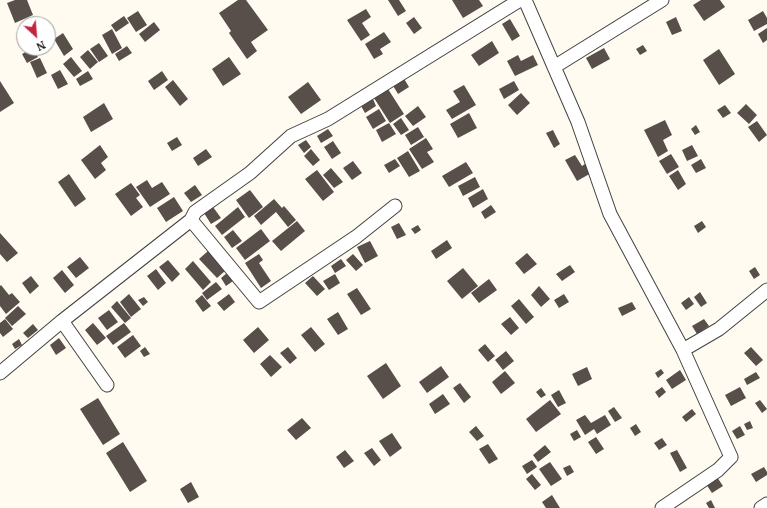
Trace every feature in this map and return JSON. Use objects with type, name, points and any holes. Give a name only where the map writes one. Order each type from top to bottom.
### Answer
[{"type":"street","points":[[0,373],[62,321],[191,220],[195,212],[250,173],[291,136],[328,119],[520,0]]},
{"type":"street","points":[[525,0],[578,122],[610,214],[683,350],[731,457],[718,470],[662,508]]},
{"type":"street","points":[[554,67],[662,0]]},
{"type":"street","points":[[191,220],[259,302],[356,237],[395,206]]},
{"type":"street","points":[[683,350],[719,329],[767,290]]},
{"type":"street","points":[[62,321],[107,385]]},
{"type":"street","points":[[761,508],[767,504]]},
{"type":"building","points":[[15,0],[27,0],[33,15],[16,16],[15,23],[7,3]]},
{"type":"building","points":[[238,0],[246,0],[268,30],[251,42],[257,51],[247,59],[229,33],[231,31],[219,13]]},
{"type":"building","points":[[388,0],[399,0],[406,11],[398,16]]},
{"type":"building","points":[[452,0],[479,0],[483,6],[463,18]]},
{"type":"building","points":[[701,0],[720,0],[725,7],[704,21],[693,5]]},
{"type":"building","points":[[366,9],[371,17],[362,23],[370,35],[361,41],[347,20]]},
{"type":"building","points":[[138,11],[147,25],[136,32],[127,18]]},
{"type":"building","points":[[763,11],[767,18],[767,24],[754,31],[748,20]]},
{"type":"building","points":[[124,16],[129,23],[116,32],[111,25]]},
{"type":"building","points":[[414,17],[422,28],[414,34],[406,23]]},
{"type":"building","points":[[676,17],[682,31],[672,35],[666,22]]},
{"type":"building","points":[[510,19],[520,36],[512,41],[502,24]]},
{"type":"building","points":[[154,22],[160,30],[145,42],[139,34]]},
{"type":"building","points":[[767,28],[767,40],[763,43],[758,34]]},
{"type":"building","points":[[112,29],[122,48],[112,54],[102,35]]},
{"type":"building","points":[[384,32],[391,42],[380,49],[383,54],[374,59],[365,44]]},
{"type":"building","points":[[63,33],[73,49],[64,56],[56,42],[56,38]]},
{"type":"building","points":[[492,41],[499,53],[479,66],[471,55]]},
{"type":"building","points":[[99,43],[108,56],[99,62],[90,49]]},
{"type":"building","points":[[643,45],[647,51],[640,55],[636,49]]},
{"type":"building","points":[[127,46],[132,53],[119,61],[115,54]]},
{"type":"building","points":[[604,48],[610,59],[592,69],[586,58]]},
{"type":"building","points":[[719,49],[735,74],[719,85],[703,60]]},
{"type":"building","points":[[88,50],[98,62],[90,69],[80,57]]},
{"type":"building","points":[[518,55],[521,61],[533,55],[538,65],[515,76],[507,61]]},
{"type":"building","points":[[23,56],[37,56],[38,57],[27,63]]},
{"type":"building","points":[[71,57],[82,71],[74,77],[63,64]]},
{"type":"building","points":[[229,57],[241,74],[223,86],[212,69]]},
{"type":"building","points":[[40,58],[47,73],[37,78],[30,62]]},
{"type":"building","points":[[60,70],[68,84],[58,89],[51,75]]},
{"type":"building","points":[[88,71],[93,79],[80,86],[76,79]]},
{"type":"building","points":[[162,71],[168,80],[154,90],[148,81]]},
{"type":"building","points":[[403,77],[409,87],[398,94],[392,84]]},
{"type":"building","points":[[173,80],[188,99],[180,106],[165,87]]},
{"type":"building","points":[[0,81],[14,103],[0,112]]},
{"type":"building","points":[[514,81],[519,90],[504,99],[499,89]]},
{"type":"building","points":[[308,82],[321,100],[301,114],[288,97]]},
{"type":"building","points":[[464,85],[476,105],[452,119],[446,110],[460,102],[453,91]]},
{"type":"building","points":[[388,89],[404,114],[390,123],[374,98]]},
{"type":"building","points":[[521,93],[530,103],[517,115],[508,105]]},
{"type":"building","points":[[373,99],[376,106],[365,113],[361,106]]},
{"type":"building","points":[[104,103],[113,119],[91,132],[83,117]]},
{"type":"building","points":[[746,104],[757,115],[749,124],[737,113]]},
{"type":"building","points":[[725,105],[731,113],[723,118],[717,110]]},
{"type":"building","points":[[418,106],[426,117],[413,126],[405,116]]},
{"type":"building","points":[[379,109],[386,121],[373,129],[366,117]]},
{"type":"building","points":[[469,113],[477,128],[458,138],[450,124]]},
{"type":"building","points":[[401,118],[409,130],[401,135],[393,124]]},
{"type":"building","points":[[665,120],[672,135],[663,140],[668,151],[658,157],[644,130]]},
{"type":"building","points":[[757,121],[767,135],[759,142],[748,127]]},
{"type":"building","points":[[389,123],[396,134],[382,142],[376,130]]},
{"type":"building","points":[[696,125],[700,132],[695,135],[691,129]]},
{"type":"building","points":[[418,127],[424,137],[411,145],[405,135]]},
{"type":"building","points":[[328,129],[333,136],[321,143],[317,136]]},
{"type":"building","points":[[553,130],[560,144],[554,148],[546,133]]},
{"type":"building","points":[[177,137],[182,145],[172,151],[167,143]]},
{"type":"building","points":[[426,138],[433,149],[427,152],[434,162],[422,169],[409,149]]},
{"type":"building","points":[[306,140],[311,147],[304,153],[298,145]]},
{"type":"building","points":[[333,141],[341,153],[332,159],[324,147]]},
{"type":"building","points":[[100,145],[108,157],[101,163],[106,170],[95,179],[81,160]]},
{"type":"building","points":[[692,145],[698,156],[687,161],[682,150]]},
{"type":"building","points":[[206,149],[212,157],[198,166],[193,158]]},
{"type":"building","points":[[311,149],[320,160],[313,166],[304,156]]},
{"type":"building","points":[[408,151],[420,171],[409,177],[397,158]]},
{"type":"building","points":[[671,154],[679,167],[667,174],[659,161]]},
{"type":"building","points":[[575,155],[582,166],[588,162],[593,172],[577,181],[565,160]]},
{"type":"building","points":[[395,159],[400,166],[389,173],[384,165]]},
{"type":"building","points":[[701,159],[706,168],[696,173],[691,165]]},
{"type":"building","points":[[353,161],[362,173],[352,180],[343,168]]},
{"type":"building","points":[[466,162],[473,173],[449,187],[442,176]]},
{"type":"building","points":[[331,168],[343,182],[334,188],[323,175]]},
{"type":"building","points":[[317,170],[334,192],[323,201],[305,179]]},
{"type":"building","points":[[678,170],[686,184],[678,190],[669,176]]},
{"type":"building","points":[[69,174],[86,199],[75,207],[58,182]]},
{"type":"building","points":[[475,177],[480,187],[463,196],[458,186]]},
{"type":"building","points":[[147,180],[152,188],[162,182],[170,194],[150,207],[136,187]]},
{"type":"building","points":[[131,183],[140,195],[136,198],[143,207],[131,216],[115,194]]},
{"type":"building","points":[[195,185],[202,195],[191,202],[184,193]]},
{"type":"building","points":[[483,189],[488,199],[473,208],[468,198]]},
{"type":"building","points":[[250,190],[263,207],[249,218],[236,200]]},
{"type":"building","points":[[174,197],[183,211],[166,222],[157,208]]},
{"type":"building","points":[[274,199],[282,208],[284,206],[296,220],[288,227],[276,212],[261,225],[254,216]]},
{"type":"building","points":[[491,205],[496,212],[485,219],[481,212]]},
{"type":"building","points":[[213,207],[221,218],[211,224],[204,213]]},
{"type":"building","points":[[238,207],[245,217],[222,235],[215,226]]},
{"type":"building","points":[[297,221],[305,231],[281,251],[272,241]]},
{"type":"building","points":[[702,221],[706,227],[698,233],[694,226]]},
{"type":"building","points":[[399,223],[406,235],[397,239],[391,227]]},
{"type":"building","points":[[418,225],[421,230],[415,234],[411,229]]},
{"type":"building","points":[[261,229],[270,241],[245,260],[236,248]]},
{"type":"building","points":[[233,230],[242,241],[232,248],[224,237]]},
{"type":"building","points":[[0,233],[18,253],[7,262],[0,254]]},
{"type":"building","points":[[447,240],[452,248],[436,259],[431,251]]},
{"type":"building","points":[[370,241],[378,256],[365,263],[357,247]]},
{"type":"building","points":[[208,251],[225,271],[217,278],[199,259]]},
{"type":"building","points":[[527,253],[537,264],[524,274],[515,263]]},
{"type":"building","points":[[259,254],[263,260],[259,263],[271,281],[261,288],[245,263]]},
{"type":"building","points":[[353,254],[363,265],[356,271],[346,260]]},
{"type":"building","points":[[80,257],[89,268],[76,278],[67,267]]},
{"type":"building","points":[[341,259],[346,266],[335,273],[331,266]]},
{"type":"building","points":[[168,260],[180,274],[172,282],[159,267]]},
{"type":"building","points":[[193,261],[211,282],[203,290],[185,269]]},
{"type":"building","points":[[570,265],[575,272],[562,281],[556,274]]},
{"type":"building","points":[[755,267],[760,275],[754,279],[749,271]]},
{"type":"building","points":[[463,268],[478,286],[462,299],[447,281]]},
{"type":"building","points":[[156,269],[166,283],[158,290],[147,276]]},
{"type":"building","points":[[62,270],[74,285],[65,293],[53,278]]},
{"type":"building","points":[[227,273],[233,281],[226,286],[221,278]]},
{"type":"building","points":[[335,274],[340,283],[329,290],[323,281]]},
{"type":"building","points":[[31,276],[39,286],[30,294],[22,283]]},
{"type":"building","points":[[313,276],[325,289],[317,296],[305,283]]},
{"type":"building","points":[[489,279],[497,290],[479,303],[471,293]]},
{"type":"building","points":[[216,282],[222,289],[207,300],[202,293]]},
{"type":"building","points":[[1,285],[9,295],[12,293],[20,302],[6,314],[0,306]]},
{"type":"building","points":[[539,286],[550,299],[541,307],[531,295]]},
{"type":"building","points":[[357,288],[371,309],[361,315],[347,294]]},
{"type":"building","points":[[700,292],[707,303],[701,307],[694,297]]},
{"type":"building","points":[[129,294],[141,309],[131,317],[120,302]]},
{"type":"building","points":[[229,294],[235,302],[224,311],[217,303]]},
{"type":"building","points":[[564,294],[569,302],[559,308],[554,300]]},
{"type":"building","points":[[202,295],[211,306],[203,312],[195,301]]},
{"type":"building","points":[[144,297],[148,302],[143,306],[138,300]]},
{"type":"building","points":[[689,297],[694,304],[686,310],[681,303]]},
{"type":"building","points":[[519,299],[534,317],[526,324],[511,306]]},
{"type":"building","points":[[117,301],[131,318],[125,323],[111,307]]},
{"type":"building","points":[[632,302],[636,309],[622,316],[618,308]]},
{"type":"building","points":[[18,306],[26,314],[12,326],[5,318]]},
{"type":"building","points":[[109,310],[118,322],[107,330],[98,318]]},
{"type":"building","points":[[338,312],[348,329],[338,335],[327,319]]},
{"type":"building","points":[[510,317],[519,328],[511,335],[501,324]]},
{"type":"building","points":[[5,319],[13,329],[3,337],[0,333],[0,323]]},
{"type":"building","points":[[704,319],[709,326],[697,334],[692,326]]},
{"type":"building","points":[[93,323],[106,338],[97,345],[85,330]]},
{"type":"building","points":[[124,323],[131,332],[113,345],[106,336]]},
{"type":"building","points":[[33,324],[38,330],[28,338],[23,333]]},
{"type":"building","points":[[258,327],[269,340],[254,353],[243,340]]},
{"type":"building","points":[[311,327],[325,344],[315,352],[301,335]]},
{"type":"building","points":[[133,335],[141,346],[125,358],[117,347]]},
{"type":"building","points":[[59,338],[66,348],[56,355],[50,345]]},
{"type":"building","points":[[19,339],[22,345],[15,349],[12,344]]},
{"type":"building","points":[[485,344],[495,356],[488,362],[478,350]]},
{"type":"building","points":[[145,347],[150,354],[144,357],[140,351]]},
{"type":"building","points":[[288,347],[297,358],[290,364],[280,353]]},
{"type":"building","points":[[751,347],[763,360],[756,366],[744,353]]},
{"type":"building","points":[[506,351],[514,361],[503,370],[495,360]]},
{"type":"building","points":[[270,355],[282,367],[271,377],[260,364]]},
{"type":"building","points":[[386,363],[401,386],[383,399],[367,376]]},
{"type":"building","points":[[441,366],[449,377],[427,393],[419,382]]},
{"type":"building","points":[[587,367],[592,379],[578,386],[572,374]]},
{"type":"building","points":[[661,369],[664,373],[658,378],[655,373]]},
{"type":"building","points":[[680,370],[686,380],[672,389],[666,380]]},
{"type":"building","points":[[505,371],[515,383],[501,394],[492,382]]},
{"type":"building","points":[[756,372],[760,378],[747,385],[744,379]]},
{"type":"building","points":[[460,383],[471,397],[464,403],[453,388]]},
{"type":"building","points":[[662,387],[666,392],[659,398],[655,392]]},
{"type":"building","points":[[740,387],[746,398],[731,406],[725,395]]},
{"type":"building","points":[[541,388],[546,395],[541,398],[536,392]]},
{"type":"building","points":[[559,390],[566,403],[558,407],[551,395]]},
{"type":"building","points":[[443,394],[450,404],[435,414],[429,404]]},
{"type":"building","points":[[98,398],[120,434],[103,445],[80,409]]},
{"type":"building","points":[[550,400],[561,414],[536,432],[526,419]]},
{"type":"building","points":[[760,400],[767,409],[762,413],[755,403]]},
{"type":"building","points":[[614,407],[622,418],[615,422],[608,411]]},
{"type":"building","points":[[692,409],[696,414],[686,422],[682,417]]},
{"type":"building","points":[[585,415],[591,423],[605,415],[611,425],[597,434],[594,429],[585,435],[576,420]]},
{"type":"building","points":[[302,418],[311,428],[296,440],[287,430]]},
{"type":"building","points":[[750,421],[753,428],[747,430],[744,424]]},
{"type":"building","points":[[636,424],[641,432],[635,436],[630,428]]},
{"type":"building","points":[[476,426],[484,436],[477,441],[469,432]]},
{"type":"building","points":[[740,426],[745,435],[737,439],[732,431]]},
{"type":"building","points":[[577,430],[581,437],[574,441],[570,434]]},
{"type":"building","points":[[392,433],[402,448],[390,457],[379,441]]},
{"type":"building","points":[[596,437],[604,449],[596,454],[588,442]]},
{"type":"building","points":[[662,438],[667,445],[659,450],[654,443]]},
{"type":"building","points":[[123,442],[147,481],[130,492],[106,453]]},
{"type":"building","points":[[488,444],[498,459],[489,464],[479,449]]},
{"type":"building","points":[[545,445],[551,452],[538,462],[533,455]]},
{"type":"building","points":[[372,448],[381,460],[374,466],[364,453]]},
{"type":"building","points":[[345,450],[354,461],[344,468],[336,457]]},
{"type":"building","points":[[677,450],[687,468],[680,472],[670,453]]},
{"type":"building","points":[[532,460],[537,467],[527,474],[522,466]]},
{"type":"building","points":[[550,462],[562,479],[551,486],[539,469]]},
{"type":"building","points":[[570,465],[574,472],[567,476],[563,468]]},
{"type":"building","points":[[764,467],[767,475],[756,482],[751,474]]},
{"type":"building","points":[[532,474],[541,485],[535,490],[526,479]]},
{"type":"building","points":[[717,477],[723,486],[712,493],[706,484]]},
{"type":"building","points":[[191,482],[199,497],[188,503],[180,489]]},
{"type":"building","points":[[552,495],[560,508],[546,508],[542,502]]},
{"type":"building","points":[[711,500],[715,508],[709,508],[706,503]]}]
